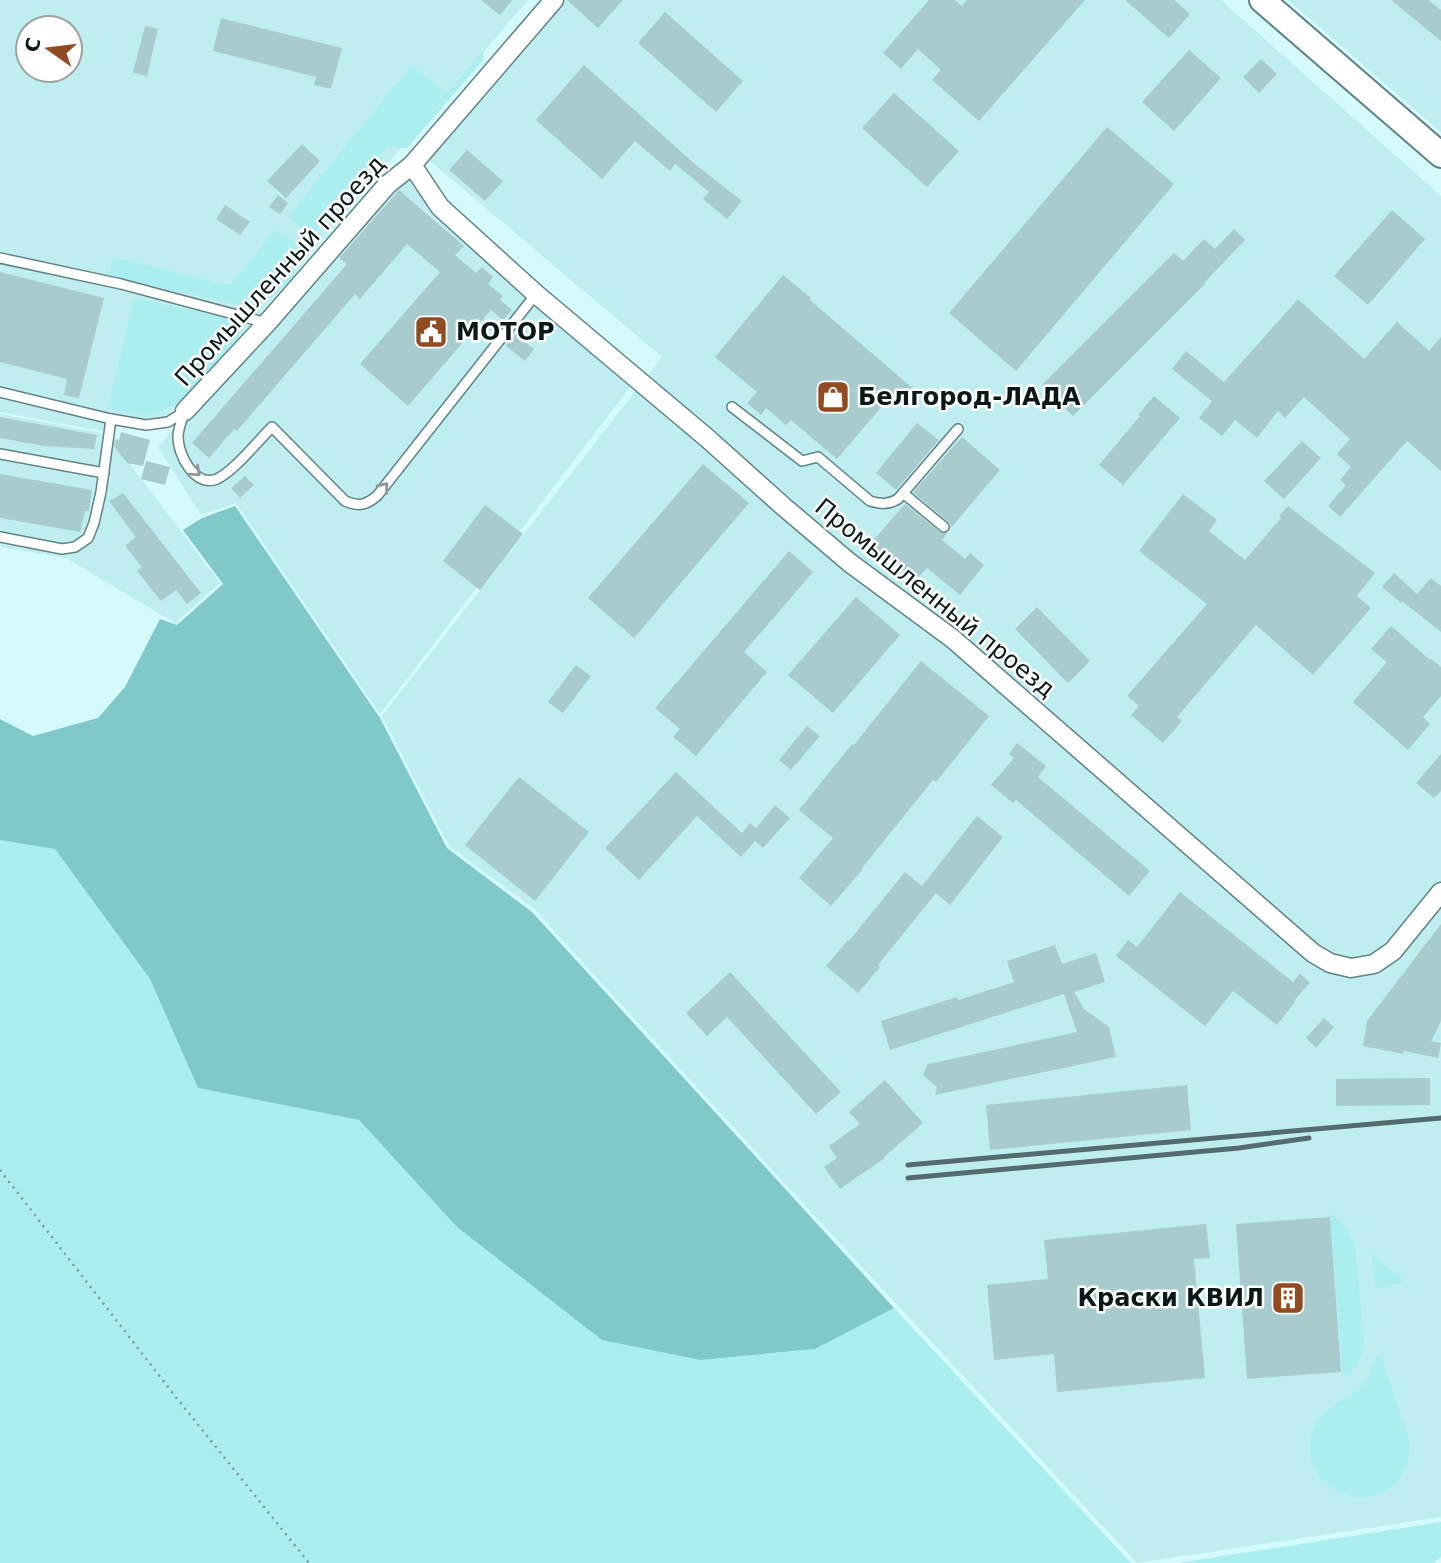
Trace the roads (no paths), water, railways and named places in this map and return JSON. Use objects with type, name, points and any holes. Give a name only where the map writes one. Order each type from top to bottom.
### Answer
[{"type":"street","name":"Промышленный проезд","points":[[185,411],[267,323],[387,185],[412,165],[554,0]]},
{"type":"street","points":[[1262,0],[1441,155]]},
{"type":"street","name":"Промышленный проезд","points":[[412,165],[440,207],[536,294],[850,563],[953,639],[1313,953],[1330,963],[1351,968],[1374,964],[1393,951],[1441,892]]},
{"type":"lane","points":[[0,258],[121,284],[267,323]]},
{"type":"lane","points":[[185,411],[177,439],[188,466],[202,480],[212,481],[224,475],[272,427],[345,501],[356,506],[368,504],[536,294]]},
{"type":"lane","points":[[0,392],[146,425],[168,422],[185,411]]},
{"type":"lane","points":[[732,407],[802,461],[818,457],[870,500],[880,504],[898,499],[958,429]]},
{"type":"lane","points":[[0,537],[62,549],[75,547],[88,538],[94,523],[104,474],[111,419]]},
{"type":"lane","points":[[0,454],[104,474]]},
{"type":"lane","points":[[903,494],[944,527]]},
{"type":"railway","points":[[908,1165],[1441,1118]]},
{"type":"railway","points":[[908,1178],[1239,1148],[1309,1138]]},
{"type":"place","name":"МОТОР","points":[[431,332]]},
{"type":"place","name":"Белгород-ЛАДА","points":[[833,397]]},
{"type":"place","name":"Краски КВИЛ","points":[[1288,1298]]}]
